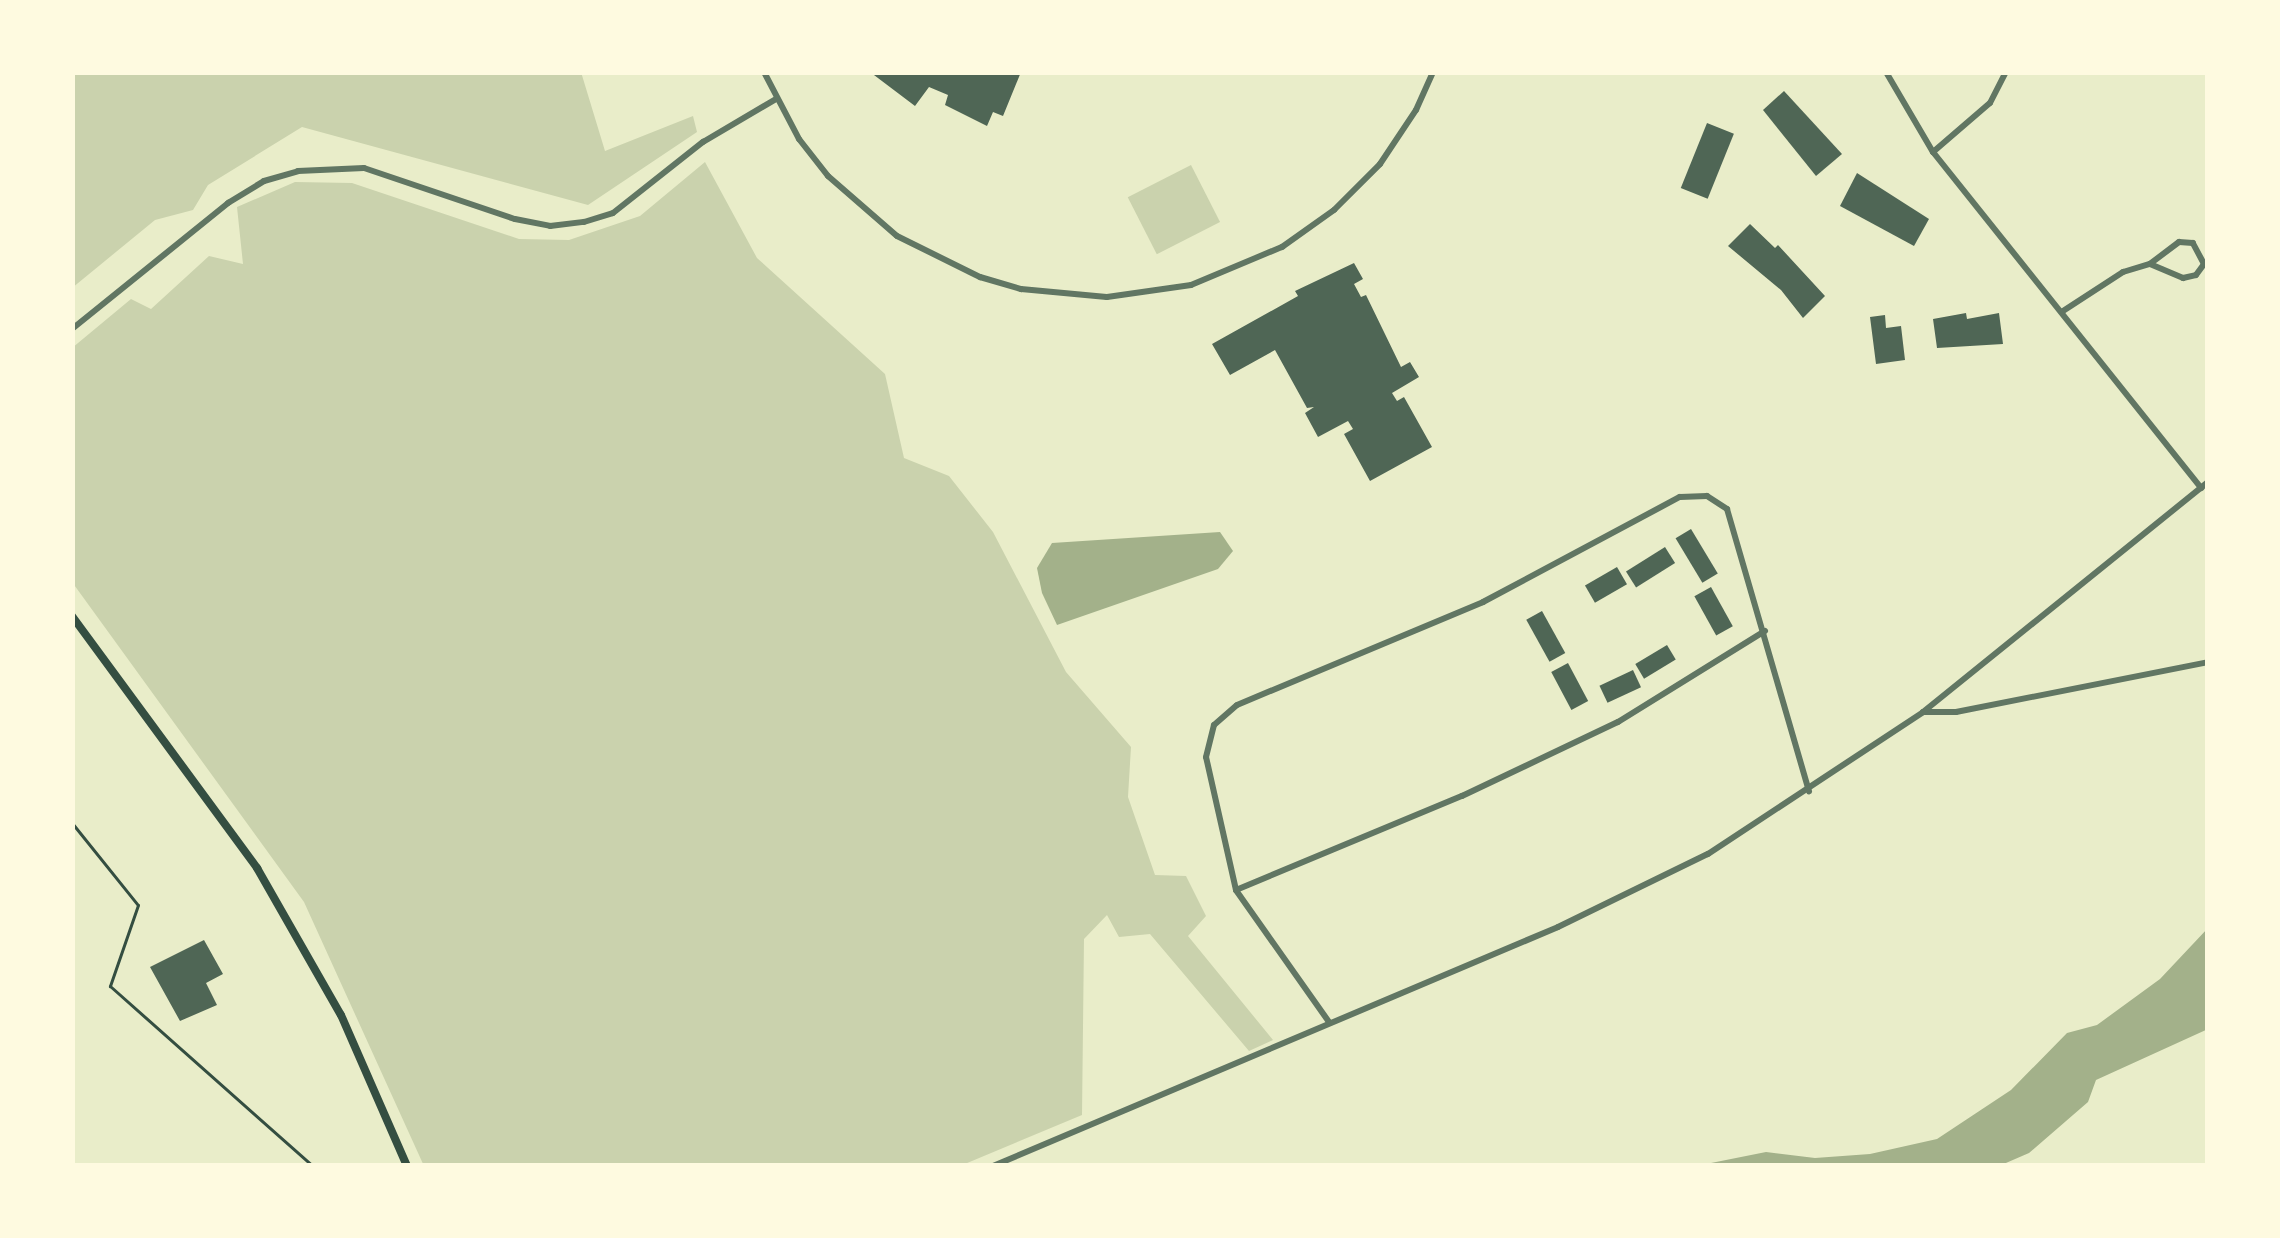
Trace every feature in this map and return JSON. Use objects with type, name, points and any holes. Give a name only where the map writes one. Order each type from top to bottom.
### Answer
[{"type":"main road","points":[[72,616],[257,868],[340,1015],[407,1166]]},
{"type":"street","points":[[764,72],[776,99],[828,176],[897,236],[980,278],[1042,292],[1106,297],[1191,285],[1282,248],[1334,210],[1380,164],[1416,110],[1433,72]]},
{"type":"street","points":[[993,1166],[1637,891],[1731,842],[1923,712],[2205,485],[1934,152],[1886,72]]},
{"type":"street","points":[[1934,152],[1990,103],[2006,72]]},
{"type":"street","points":[[72,329],[228,203],[264,182],[298,171],[364,168],[515,219],[550,226],[584,222],[613,213],[688,152],[776,99]]},
{"type":"street","points":[[2063,311],[2123,272],[2150,265],[2179,242],[2193,243],[2204,264],[2197,275],[2183,278],[2150,265]]},
{"type":"street","points":[[1330,1023],[1236,890],[1206,757],[1214,725],[1238,705],[1483,602],[1680,497],[1707,496],[1727,509],[1809,791]]},
{"type":"street","points":[[1236,890],[1462,796],[1618,722],[1765,630]]},
{"type":"street","points":[[1923,712],[1956,712],[2208,662]]},
{"type":"path","points":[[72,824],[138,905],[110,986],[313,1166]]},
{"type":"shaded area","points":[[72,72],[581,72],[605,151],[693,116],[697,132],[588,205],[302,127],[208,185],[193,210],[155,220],[72,288]]},
{"type":"shaded area","points":[[705,162],[757,258],[885,374],[904,458],[949,476],[993,532],[1066,672],[1131,747],[1128,797],[1155,875],[1186,876],[1206,916],[1188,936],[1273,1040],[1249,1051],[1150,934],[1119,937],[1107,915],[1084,939],[1082,1115],[960,1166],[424,1166],[304,902],[72,582],[72,348],[131,299],[151,309],[209,256],[243,264],[237,207],[295,182],[352,183],[519,239],[569,240],[640,216]]},
{"type":"shaded area","points":[[1191,165],[1220,222],[1157,254],[1128,197]]},
{"type":"shaded area","points":[[1220,532],[1233,551],[1218,569],[1057,625],[1042,593],[1037,568],[1052,543]]},
{"type":"shaded area","points":[[2208,928],[2208,1029],[2096,1080],[2088,1102],[2029,1153],[1999,1166],[1696,1166],[1766,1152],[1815,1158],[1870,1154],[1937,1139],[2011,1090],[2067,1033],[2097,1025],[2160,979]]},
{"type":"building","points":[[870,72],[1021,72],[1003,116],[993,112],[987,126],[945,105],[948,95],[929,87],[915,106]]},
{"type":"building","points":[[1784,91],[1842,154],[1816,176],[1763,110]]},
{"type":"building","points":[[1707,123],[1734,134],[1708,199],[1681,188]]},
{"type":"building","points":[[1857,173],[1929,219],[1914,246],[1840,206]]},
{"type":"building","points":[[1750,224],[1775,248],[1778,245],[1825,296],[1803,318],[1781,290],[1728,246]]},
{"type":"building","points":[[1354,263],[1363,279],[1354,284],[1361,297],[1366,295],[1401,367],[1410,362],[1419,377],[1392,393],[1397,401],[1404,397],[1432,447],[1370,481],[1344,434],[1353,429],[1348,421],[1318,437],[1305,413],[1314,407],[1307,408],[1275,350],[1230,375],[1212,344],[1298,296],[1295,291]]},
{"type":"building","points":[[1966,313],[1967,319],[1999,313],[2003,344],[1937,348],[1933,319]]},
{"type":"building","points":[[1885,315],[1886,328],[1901,326],[1905,360],[1876,364],[1870,317]]},
{"type":"building","points":[[1691,529],[1718,574],[1702,583],[1676,538]]},
{"type":"building","points":[[1665,547],[1675,563],[1636,587],[1626,571]]},
{"type":"building","points":[[1617,567],[1627,584],[1595,603],[1585,586]]},
{"type":"building","points":[[1711,587],[1733,626],[1716,636],[1694,596]]},
{"type":"building","points":[[1542,611],[1565,653],[1550,662],[1526,620]]},
{"type":"building","points":[[1667,645],[1676,660],[1644,679],[1635,664]]},
{"type":"building","points":[[1568,663],[1588,701],[1571,710],[1551,672]]},
{"type":"building","points":[[1633,670],[1641,687],[1607,703],[1599,686]]},
{"type":"building","points":[[204,940],[223,974],[206,983],[217,1005],[180,1021],[150,967]]}]
